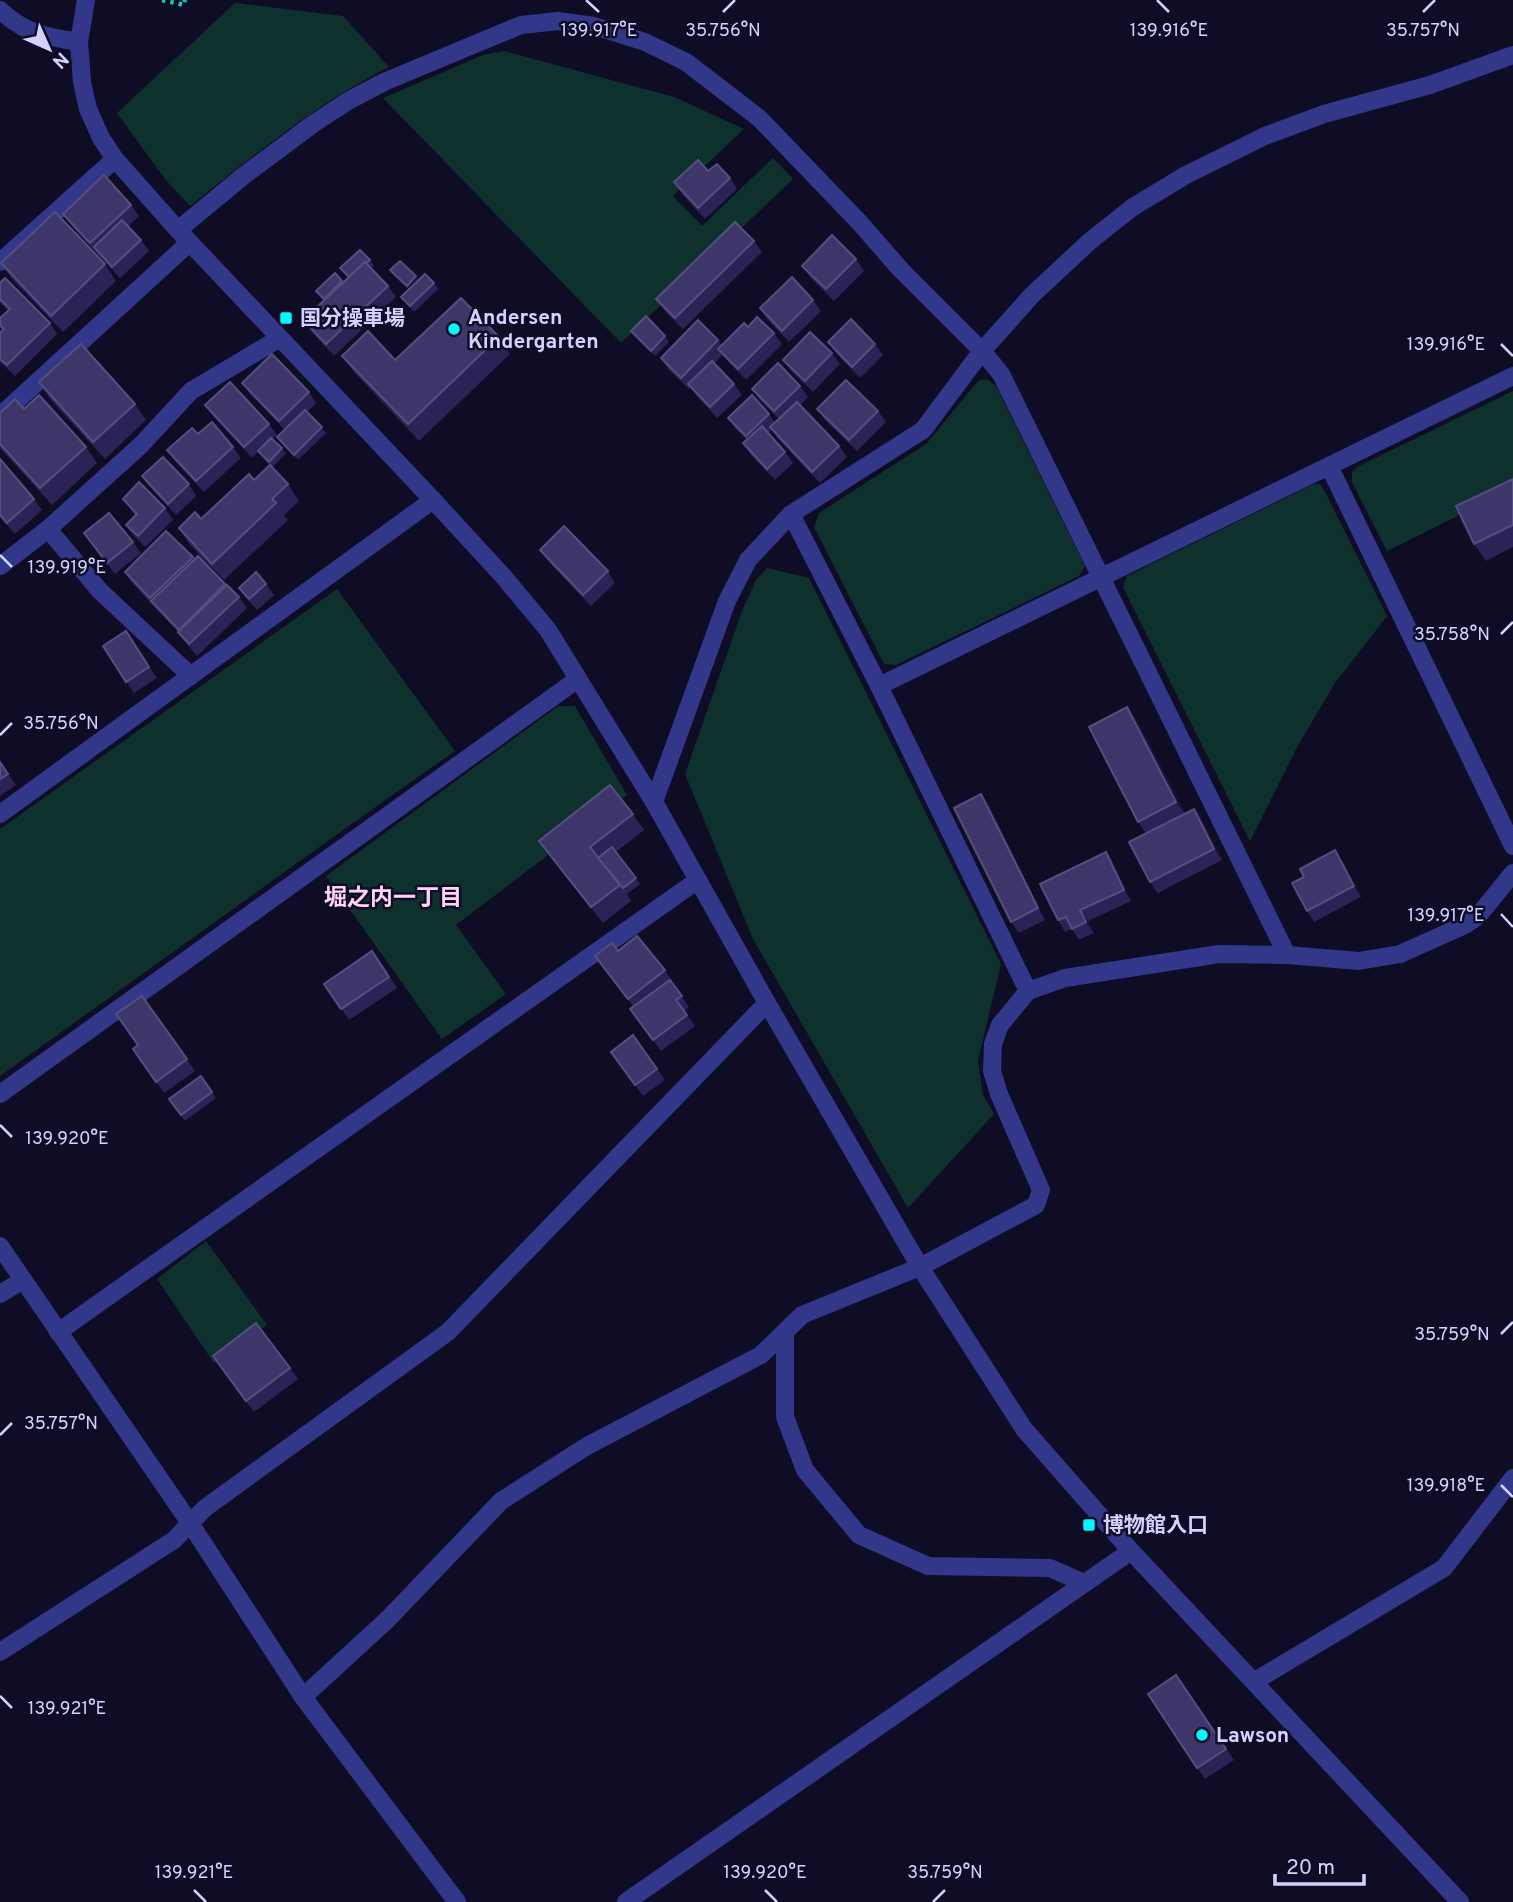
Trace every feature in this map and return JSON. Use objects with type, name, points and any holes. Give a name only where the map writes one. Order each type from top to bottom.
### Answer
[{"type":"street","points":[[86,0],[79,42],[82,82],[101,138],[115,159],[183,237],[433,500],[548,630],[654,802],[920,1267],[1024,1429],[1131,1551],[1460,1902]]},
{"type":"street","points":[[4,20],[46,37],[79,42]]},
{"type":"street","points":[[0,416],[242,177],[348,101],[384,82],[521,26],[558,21],[594,26],[645,43],[686,61],[759,118],[1001,373],[1287,955]]},
{"type":"street","points":[[654,802],[727,601],[748,560],[791,514],[923,430],[982,351],[1032,295],[1090,241],[1133,207],[1186,175],[1265,136],[1324,114],[1430,85],[1513,55]]},
{"type":"street","points":[[0,262],[115,159]]},
{"type":"street","points":[[0,566],[48,529],[141,445],[191,391],[280,338]]},
{"type":"street","points":[[878,686],[1513,376]]},
{"type":"street","points":[[1329,466],[1513,846]]},
{"type":"street","points":[[0,814],[433,500]]},
{"type":"street","points":[[791,514],[1028,991]]},
{"type":"street","points":[[48,529],[100,591],[191,676]]},
{"type":"street","points":[[0,1094],[578,679]]},
{"type":"street","points":[[303,1697],[387,1620],[500,1501],[587,1446],[761,1355],[802,1315],[920,1267],[1036,1205],[1041,1190],[999,1094],[992,1070],[993,1044],[1000,1025],[1028,991],[1065,978],[1220,954],[1287,955],[1359,961],[1400,954],[1465,925],[1478,916],[1513,873]]},
{"type":"street","points":[[58,1332],[698,880]]},
{"type":"street","points":[[0,1652],[174,1540],[205,1508],[447,1332],[767,1003]]},
{"type":"street","points":[[0,1246],[190,1523],[303,1697],[457,1902]]},
{"type":"street","points":[[0,1294],[23,1280]]},
{"type":"street","points":[[785,1332],[785,1417],[805,1470],[859,1535],[928,1566],[1050,1568],[1084,1583]]},
{"type":"street","points":[[1255,1681],[1444,1568],[1513,1478]]},
{"type":"street","points":[[626,1902],[1131,1551]]},
{"type":"path","points":[[162,0],[184,5],[185,0]]},
{"type":"green space","points":[[235,3],[343,16],[389,67],[311,114],[190,206],[165,179],[117,113]]},
{"type":"green space","points":[[504,51],[674,97],[744,129],[673,196],[702,226],[773,158],[793,179],[621,343],[383,98],[483,55]]},
{"type":"green space","points":[[987,379],[996,386],[1085,566],[1079,576],[896,665],[884,664],[814,527],[819,513],[926,444],[978,381]]},
{"type":"green space","points":[[1513,391],[1513,488],[1387,551],[1352,482],[1352,472],[1359,466]]},
{"type":"green space","points":[[1314,484],[1320,484],[1325,492],[1387,616],[1335,683],[1297,747],[1250,841],[1123,587],[1127,576]]},
{"type":"green space","points":[[767,568],[809,578],[1001,964],[978,1061],[983,1095],[994,1114],[908,1208],[753,939],[685,774],[742,611],[756,580]]},
{"type":"green space","points":[[337,589],[455,751],[0,1076],[0,829]]},
{"type":"green space","points":[[558,706],[575,706],[627,795],[456,925],[506,994],[442,1039],[326,876]]},
{"type":"green space","points":[[206,1241],[267,1325],[214,1363],[157,1279]]},
{"type":"building","points":[[698,160],[708,171],[717,164],[730,178],[698,208],[674,182]]},
{"type":"building","points":[[104,175],[131,205],[90,243],[63,214]]},
{"type":"building","points":[[55,212],[105,264],[51,316],[1,263]]},
{"type":"building","points":[[122,220],[141,240],[112,267],[94,247]]},
{"type":"building","points":[[735,222],[754,241],[675,318],[656,299]]},
{"type":"building","points":[[832,235],[856,259],[826,289],[802,266]]},
{"type":"building","points":[[360,250],[370,260],[349,277],[340,268]]},
{"type":"building","points":[[400,261],[416,276],[407,286],[390,270]]},
{"type":"building","points":[[365,262],[388,286],[326,344],[303,320]]},
{"type":"building","points":[[335,273],[342,281],[324,299],[316,291]]},
{"type":"building","points":[[425,274],[434,283],[410,306],[401,297]]},
{"type":"building","points":[[792,277],[813,300],[782,331],[760,308]]},
{"type":"building","points":[[5,278],[50,323],[7,365],[0,359],[0,333],[4,329],[0,325],[0,318],[10,309],[0,299],[0,283]]},
{"type":"building","points":[[461,298],[499,337],[408,424],[342,356],[368,331],[395,360]]},
{"type":"building","points":[[646,316],[665,336],[651,351],[631,331]]},
{"type":"building","points":[[757,317],[774,333],[738,369],[718,349],[744,323],[748,327]]},
{"type":"building","points":[[851,319],[875,344],[852,367],[828,342]]},
{"type":"building","points":[[698,320],[718,340],[681,378],[661,358]]},
{"type":"building","points":[[810,332],[832,353],[805,381],[783,360]]},
{"type":"building","points":[[81,344],[135,404],[93,442],[39,382]]},
{"type":"building","points":[[272,354],[309,392],[279,421],[242,383]]},
{"type":"building","points":[[712,361],[734,384],[710,407],[688,384]]},
{"type":"building","points":[[778,363],[800,386],[774,411],[752,389]]},
{"type":"building","points":[[846,380],[878,411],[849,440],[817,409]]},
{"type":"building","points":[[230,382],[269,424],[244,447],[205,405]]},
{"type":"building","points":[[39,395],[86,447],[40,488],[0,444],[0,413],[15,399],[24,409]]},
{"type":"building","points":[[752,395],[769,414],[746,436],[728,418]]},
{"type":"building","points":[[797,402],[839,446],[812,472],[770,427]]},
{"type":"building","points":[[305,410],[322,427],[294,455],[277,437]]},
{"type":"building","points":[[212,422],[233,447],[196,481],[167,450],[192,428],[198,434]]},
{"type":"building","points":[[762,426],[785,452],[767,469],[743,443]]},
{"type":"building","points":[[271,438],[282,448],[269,462],[258,451]]},
{"type":"building","points":[[163,457],[189,484],[168,504],[142,476]]},
{"type":"building","points":[[0,459],[34,499],[7,523],[0,515]]},
{"type":"building","points":[[270,465],[288,484],[272,499],[276,503],[212,564],[179,528],[195,512],[201,519],[249,474],[254,480]]},
{"type":"building","points":[[1513,479],[1513,525],[1474,544],[1456,506]]},
{"type":"building","points":[[139,482],[165,508],[138,536],[126,525],[137,514],[123,499]]},
{"type":"building","points":[[109,513],[133,542],[107,563],[84,533]]},
{"type":"building","points":[[564,526],[608,571],[583,595],[540,550]]},
{"type":"building","points":[[166,531],[193,557],[150,598],[125,572]]},
{"type":"building","points":[[198,556],[225,584],[179,630],[151,601]]},
{"type":"building","points":[[256,572],[266,584],[249,599],[239,588]]},
{"type":"building","points":[[227,585],[239,597],[189,644],[178,632]]},
{"type":"building","points":[[126,631],[149,667],[126,682],[103,646]]},
{"type":"building","points":[[1127,707],[1176,802],[1138,822],[1089,727]]},
{"type":"building","points":[[0,762],[8,774],[0,779]]},
{"type":"building","points":[[610,785],[633,814],[590,847],[620,885],[591,907],[539,841]]},
{"type":"building","points":[[981,794],[1038,908],[1011,922],[954,808]]},
{"type":"building","points":[[1194,809],[1214,849],[1150,882],[1129,842]]},
{"type":"building","points":[[612,847],[636,878],[623,888],[598,858]]},
{"type":"building","points":[[1335,850],[1354,886],[1307,911],[1292,883],[1304,877],[1300,869]]},
{"type":"building","points":[[1106,852],[1124,890],[1080,910],[1086,922],[1072,929],[1066,917],[1058,920],[1040,884]]},
{"type":"building","points":[[637,936],[665,970],[628,999],[595,956],[612,943],[618,951]]},
{"type":"building","points":[[372,951],[389,977],[341,1009],[324,984]]},
{"type":"building","points":[[670,980],[682,996],[676,1000],[687,1015],[653,1040],[630,1009]]},
{"type":"building","points":[[142,996],[187,1059],[156,1082],[133,1049],[138,1045],[116,1014]]},
{"type":"building","points":[[633,1035],[657,1069],[635,1085],[611,1052]]},
{"type":"building","points":[[201,1076],[212,1092],[181,1115],[169,1099]]},
{"type":"building","points":[[256,1323],[290,1368],[246,1401],[213,1356]]},
{"type":"building","points":[[1176,1675],[1226,1749],[1197,1768],[1148,1694]]},
{"type":"place","name":"国分操車場","points":[[286,318]]},
{"type":"place","name":"Andersen Kindergarten","points":[[454,329]]},
{"type":"place","name":"博物館入口","points":[[1089,1525]]},
{"type":"place","name":"Lawson","points":[[1202,1735]]},
{"type":"district","name":"堀之内一丁目","points":[[393,897]]}]
